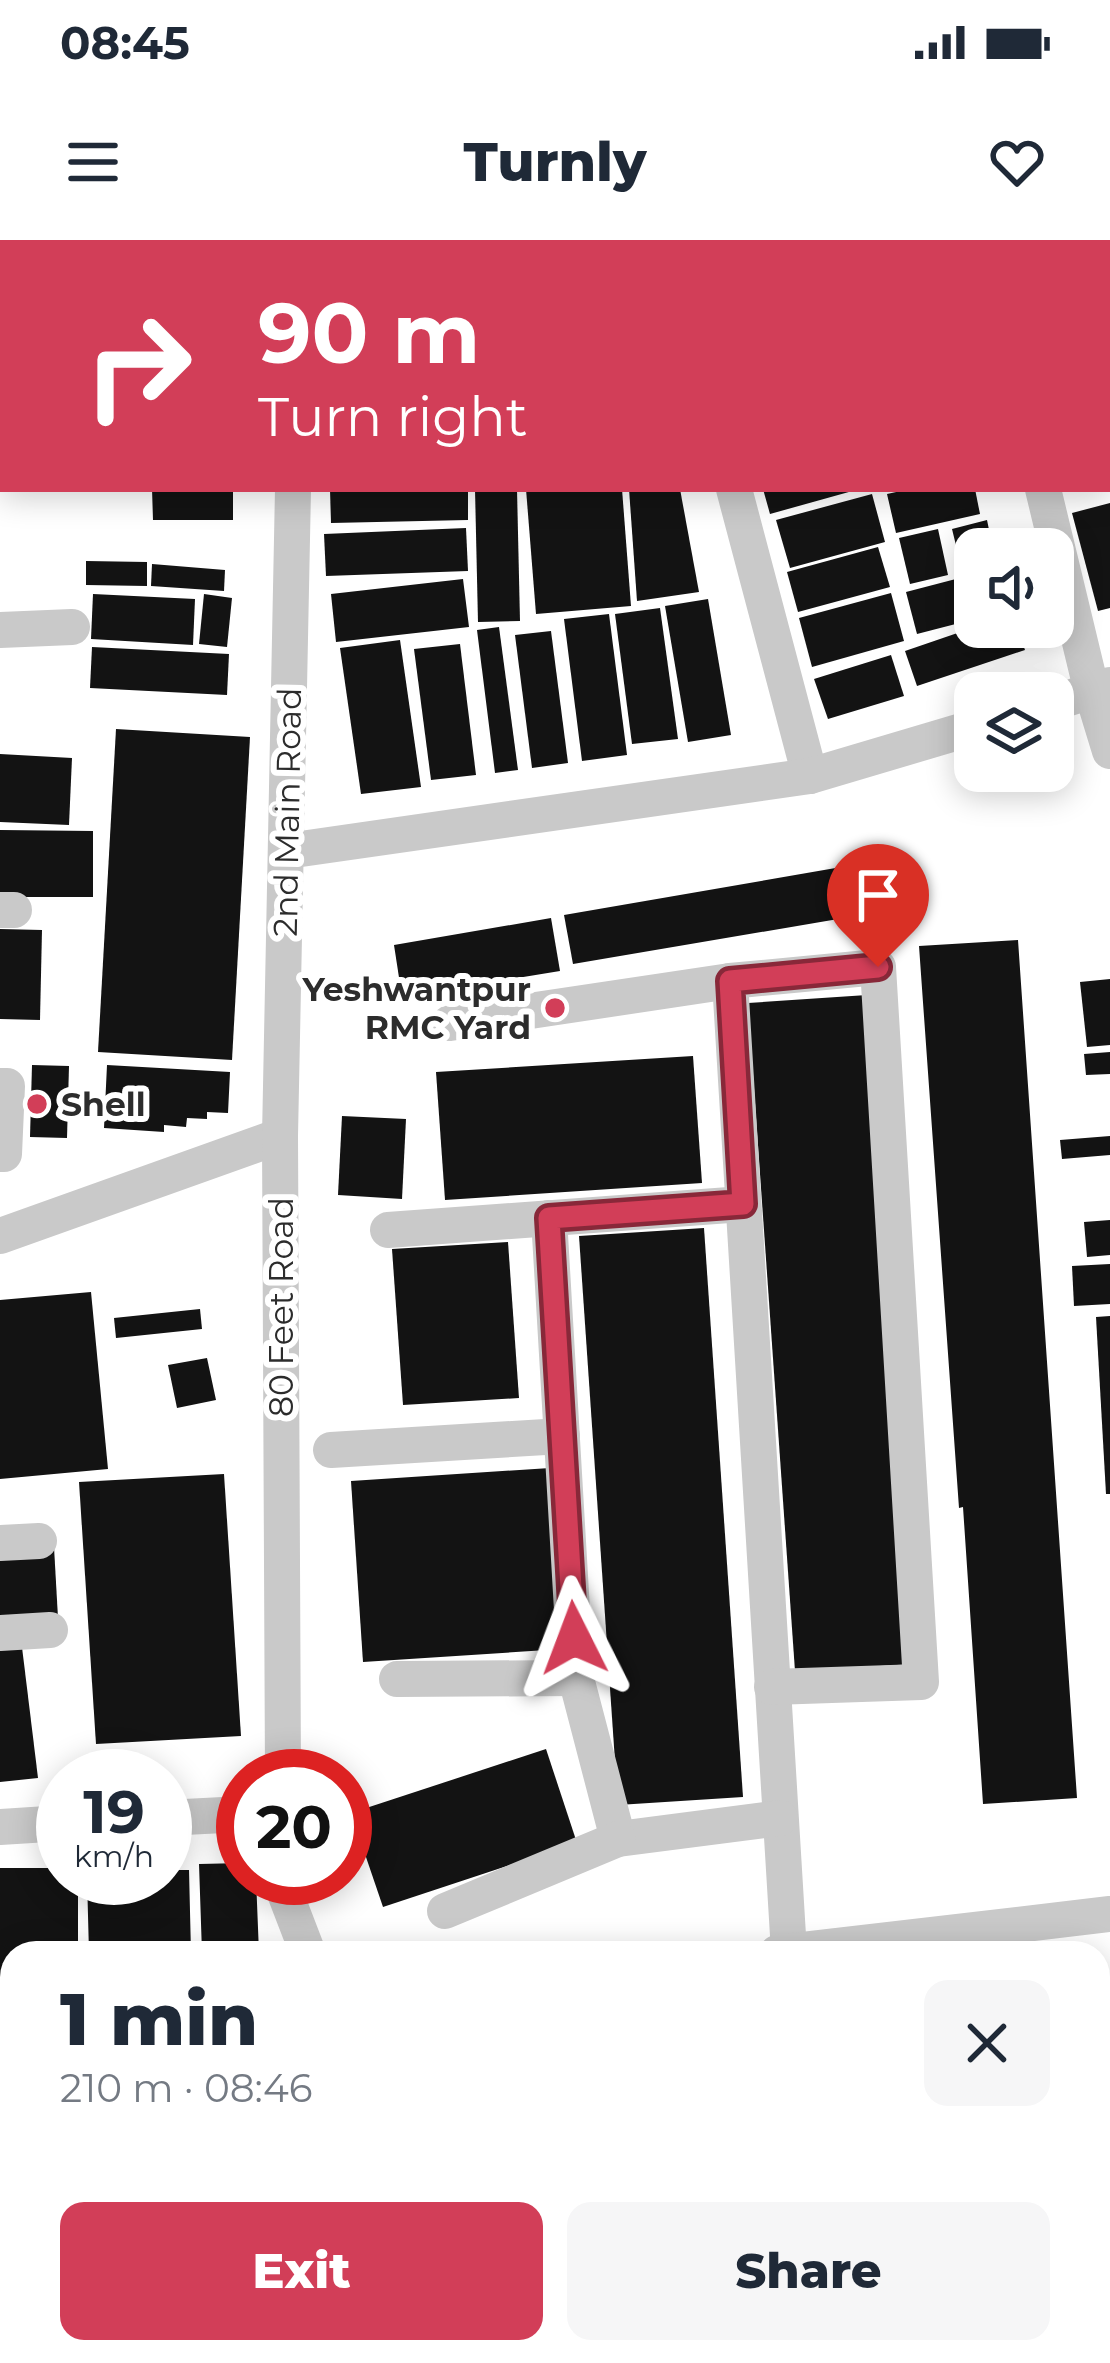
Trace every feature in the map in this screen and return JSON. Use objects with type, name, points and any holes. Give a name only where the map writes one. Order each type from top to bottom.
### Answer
[{"type":"street","name":"2nd Main Road","points":[[280,1136],[292,492]]},
{"type":"street","points":[[735,492],[810,776]]},
{"type":"street","points":[[1044,492],[1101,688],[1110,751]]},
{"type":"street","points":[[0,629],[72,627]]},
{"type":"street","points":[[287,851],[810,776],[954,733]]},
{"type":"street","points":[[450,1023],[730,981],[878,967],[921,1682],[772,1687]]},
{"type":"street","points":[[730,981],[788,1941]]},
{"type":"street","points":[[0,1086],[7,1086],[4,1154],[0,1154]]},
{"type":"street","points":[[0,1235],[280,1136]]},
{"type":"street","name":"80 Feet Road","points":[[280,1136],[283,1749]]},
{"type":"street","points":[[388,1230],[743,1204]]},
{"type":"street","points":[[549,1218],[576,1678],[618,1839]]},
{"type":"street","points":[[331,1450],[562,1436]]},
{"type":"street","points":[[0,1543],[39,1540]]},
{"type":"street","points":[[0,1634],[50,1630]]},
{"type":"street","points":[[397,1679],[576,1678]]},
{"type":"street","points":[[445,1911],[618,1839],[781,1818]]},
{"type":"street","points":[[0,1827],[36,1825]]},
{"type":"street","points":[[290,1905],[304,1941]]},
{"type":"street","points":[[882,1941],[1110,1914]]},
{"type":"building","points":[[152,492],[233,492],[233,520],[153,520]]},
{"type":"building","points":[[330,492],[468,492],[468,520],[331,523]]},
{"type":"building","points":[[475,492],[517,492],[520,621],[478,622]]},
{"type":"building","points":[[526,492],[622,492],[631,606],[536,614]]},
{"type":"building","points":[[629,492],[681,492],[699,592],[637,601]]},
{"type":"building","points":[[764,492],[849,492],[770,514]]},
{"type":"building","points":[[976,492],[980,514],[896,533],[887,494]]},
{"type":"building","points":[[872,494],[885,542],[790,568],[776,520]]},
{"type":"building","points":[[1110,503],[1110,608],[1098,611],[1072,513]]},
{"type":"building","points":[[987,520],[989,528],[956,528]]},
{"type":"building","points":[[466,528],[468,571],[326,576],[324,534]]},
{"type":"building","points":[[938,529],[948,575],[910,584],[899,538]]},
{"type":"building","points":[[878,547],[890,587],[798,612],[787,572]]},
{"type":"building","points":[[86,561],[147,562],[147,586],[86,585]]},
{"type":"building","points":[[152,564],[225,570],[224,591],[151,586]]},
{"type":"building","points":[[463,579],[469,627],[336,642],[331,594]]},
{"type":"building","points":[[954,579],[954,624],[917,634],[906,592]]},
{"type":"building","points":[[891,593],[904,641],[812,667],[799,618]]},
{"type":"building","points":[[93,594],[195,599],[193,645],[91,639]]},
{"type":"building","points":[[204,594],[232,598],[227,647],[199,644]]},
{"type":"building","points":[[708,599],[731,735],[688,742],[665,606]]},
{"type":"building","points":[[660,608],[678,739],[632,744],[615,614]]},
{"type":"building","points":[[609,614],[627,755],[582,761],[564,619]]},
{"type":"building","points":[[499,627],[518,770],[495,773],[477,630]]},
{"type":"building","points":[[551,631],[568,763],[532,768],[515,635]]},
{"type":"building","points":[[954,634],[954,648],[1025,650],[917,686],[905,651]]},
{"type":"building","points":[[400,640],[421,787],[361,794],[340,648]]},
{"type":"building","points":[[460,644],[476,775],[431,780],[414,649]]},
{"type":"building","points":[[92,647],[229,654],[227,695],[90,688]]},
{"type":"building","points":[[891,655],[904,696],[828,719],[814,679]]},
{"type":"building","points":[[116,729],[250,737],[232,1060],[98,1052]]},
{"type":"building","points":[[0,754],[72,758],[69,825],[0,822]]},
{"type":"building","points":[[0,830],[93,831],[93,897],[0,897]]},
{"type":"building","points":[[876,861],[885,911],[573,964],[564,915]]},
{"type":"building","points":[[551,918],[560,971],[402,997],[394,945]]},
{"type":"building","points":[[0,929],[42,930],[40,1020],[0,1019]]},
{"type":"building","points":[[1018,940],[1077,1798],[983,1804],[919,946]]},
{"type":"building","points":[[1110,979],[1110,1045],[1087,1047],[1080,982]]},
{"type":"building","points":[[867,995],[914,1664],[795,1671],[748,1003]]},
{"type":"building","points":[[1110,1052],[1110,1074],[1086,1075],[1084,1054]]},
{"type":"building","points":[[693,1056],[702,1183],[445,1200],[436,1072]]},
{"type":"building","points":[[32,1065],[69,1066],[67,1138],[30,1137]]},
{"type":"building","points":[[107,1065],[230,1072],[228,1113],[207,1112],[207,1119],[187,1118],[186,1127],[164,1125],[164,1132],[104,1128]]},
{"type":"building","points":[[342,1116],[406,1119],[402,1199],[338,1195]]},
{"type":"building","points":[[1110,1136],[1110,1155],[1062,1159],[1060,1140]]},
{"type":"building","points":[[1110,1220],[1110,1255],[1087,1257],[1084,1222]]},
{"type":"building","points":[[704,1228],[743,1797],[618,1805],[579,1236]]},
{"type":"building","points":[[508,1242],[519,1398],[403,1405],[392,1249]]},
{"type":"building","points":[[1110,1264],[1110,1304],[1074,1306],[1072,1266]]},
{"type":"building","points":[[91,1292],[108,1469],[0,1479],[0,1300]]},
{"type":"building","points":[[200,1309],[202,1329],[116,1338],[114,1318]]},
{"type":"building","points":[[1110,1316],[1110,1494],[1106,1494],[1096,1317]]},
{"type":"building","points":[[207,1358],[216,1400],[177,1408],[168,1365]]},
{"type":"building","points":[[550,1468],[562,1649],[363,1662],[351,1481]]},
{"type":"building","points":[[224,1474],[241,1736],[96,1744],[79,1482]]},
{"type":"building","points":[[54,1547],[58,1618],[0,1623],[0,1550]]},
{"type":"building","points":[[21,1639],[36,1778],[0,1782],[0,1641]]},
{"type":"building","points":[[546,1749],[577,1843],[383,1907],[372,1875],[372,1806]]},
{"type":"building","points":[[199,1864],[216,1864],[216,1905],[257,1905],[259,1941],[202,1941]]},
{"type":"building","points":[[0,1868],[36,1868],[36,1905],[78,1905],[78,1941],[0,1941]]},
{"type":"building","points":[[88,1905],[190,1905],[191,1941],[89,1941]]},
{"type":"place","name":"Yeshwantpur RMC Yard","points":[[555,1008]]},
{"type":"place","name":"Shell","points":[[37,1104]]},
{"type":"route","points":[[574,1638],[549,1218],[743,1204],[730,981],[878,967]]}]
